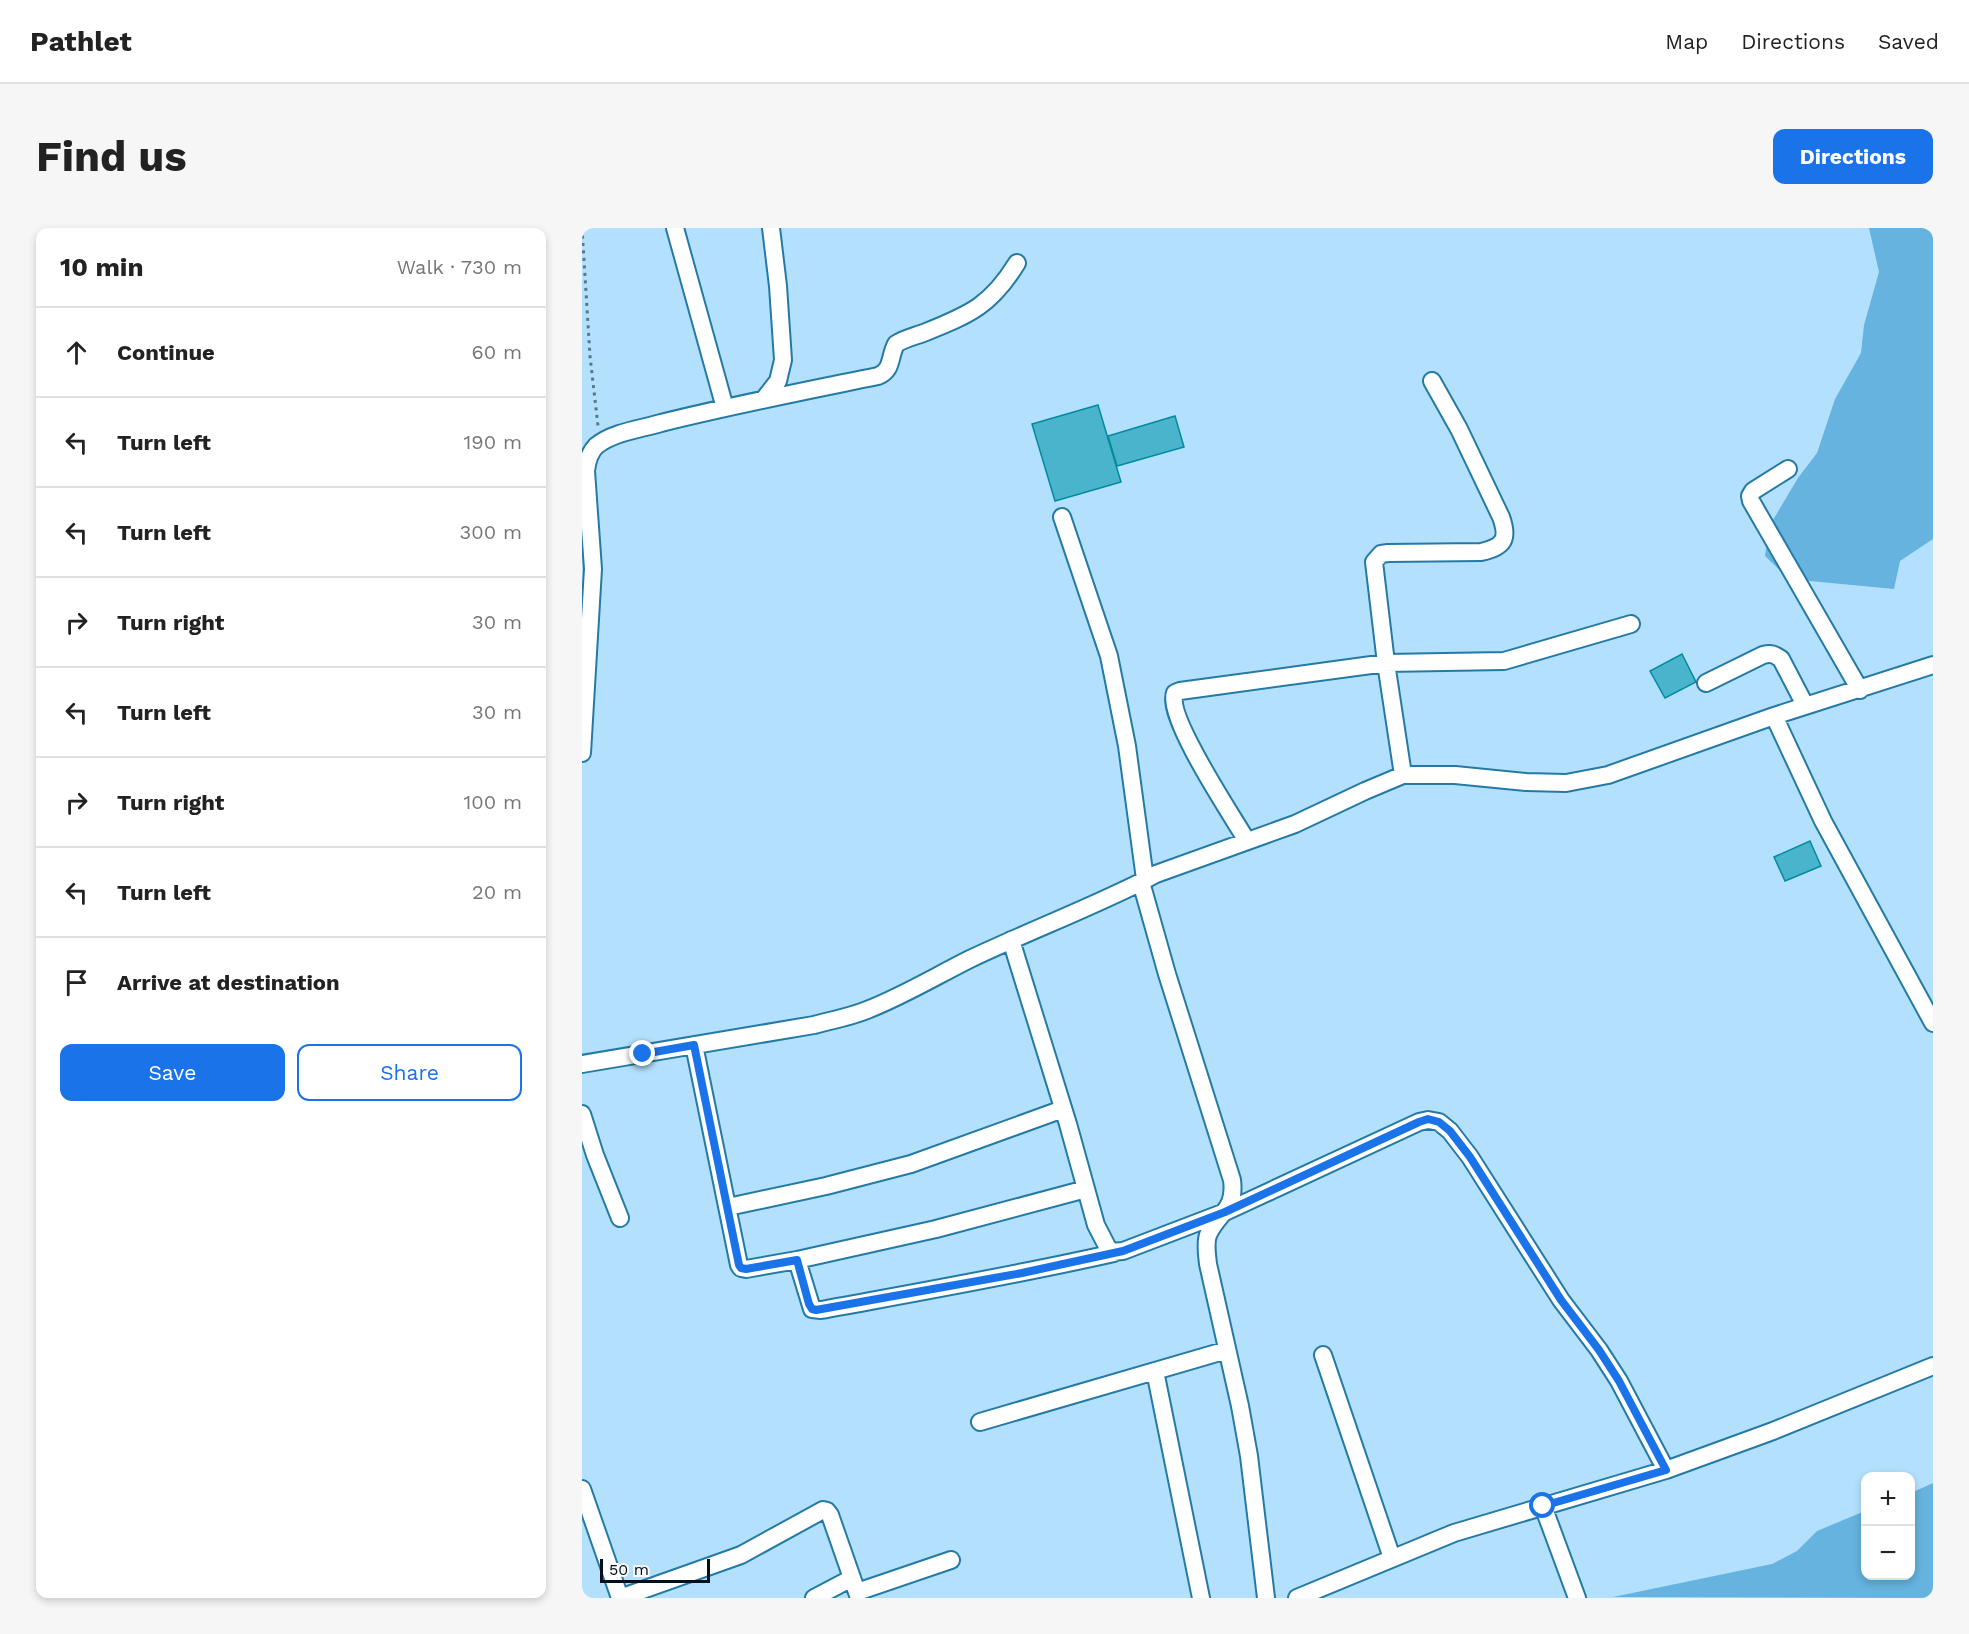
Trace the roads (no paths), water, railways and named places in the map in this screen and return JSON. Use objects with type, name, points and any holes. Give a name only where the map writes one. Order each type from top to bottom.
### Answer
[{"type":"street","points":[[675,228],[725,408]]},
{"type":"street","points":[[764,399],[778,381],[783,360],[771,228]]},
{"type":"street","points":[[582,753],[593,569],[586,471],[587,460],[597,446],[609,438],[630,431],[885,373],[889,368],[896,344],[959,319],[977,309],[992,298],[1017,263]]},
{"type":"street","points":[[1404,775],[1374,570],[1376,557],[1388,553],[1481,552],[1500,544],[1505,536],[1501,517],[1459,429],[1432,381]]},
{"type":"street","points":[[1788,469],[1754,490],[1750,496],[1751,501],[1860,690]]},
{"type":"street","points":[[1062,517],[1109,656],[1127,746],[1143,880],[1167,974],[1232,1180],[1230,1203],[1213,1226],[1206,1247],[1249,1456],[1266,1598]]},
{"type":"street","points":[[1247,841],[1182,728],[1174,707],[1172,698],[1174,693],[1386,663],[1504,661],[1630,624]]},
{"type":"street","points":[[1706,683],[1769,653],[1781,659],[1806,705]]},
{"type":"street","points":[[582,1059],[582,1064],[814,1025],[850,1016],[1011,940],[1100,902],[1143,880],[1295,824],[1404,775],[1455,775],[1526,782],[1566,783],[1608,775],[1806,705],[1860,690],[1933,665]]},
{"type":"street","points":[[1774,716],[1824,821],[1933,1023]]},
{"type":"street","points":[[1011,940],[1101,1237],[1107,1250],[1114,1253]]},
{"type":"street","points":[[694,1045],[741,1268],[797,1260],[936,1229],[1086,1189]]},
{"type":"street","points":[[728,1206],[826,1186],[911,1164],[1063,1108]]},
{"type":"street","points":[[582,1114],[620,1218]]},
{"type":"street","points":[[797,1260],[809,1304],[812,1309],[816,1310],[1022,1273],[1114,1253],[1225,1212],[1428,1119],[1439,1122],[1450,1131],[1470,1157],[1561,1300],[1619,1381],[1666,1470]]},
{"type":"street","points":[[980,1422],[1227,1350]]},
{"type":"street","points":[[1323,1354],[1392,1558]]},
{"type":"street","points":[[1298,1598],[1454,1533],[1666,1470],[1773,1431],[1933,1366]]},
{"type":"street","points":[[1155,1371],[1201,1598]]},
{"type":"street","points":[[582,1489],[620,1598],[741,1555],[824,1510],[830,1515],[856,1590]]},
{"type":"street","points":[[1543,1506],[1576,1598]]},
{"type":"street","points":[[814,1598],[856,1590],[951,1560]]}]
